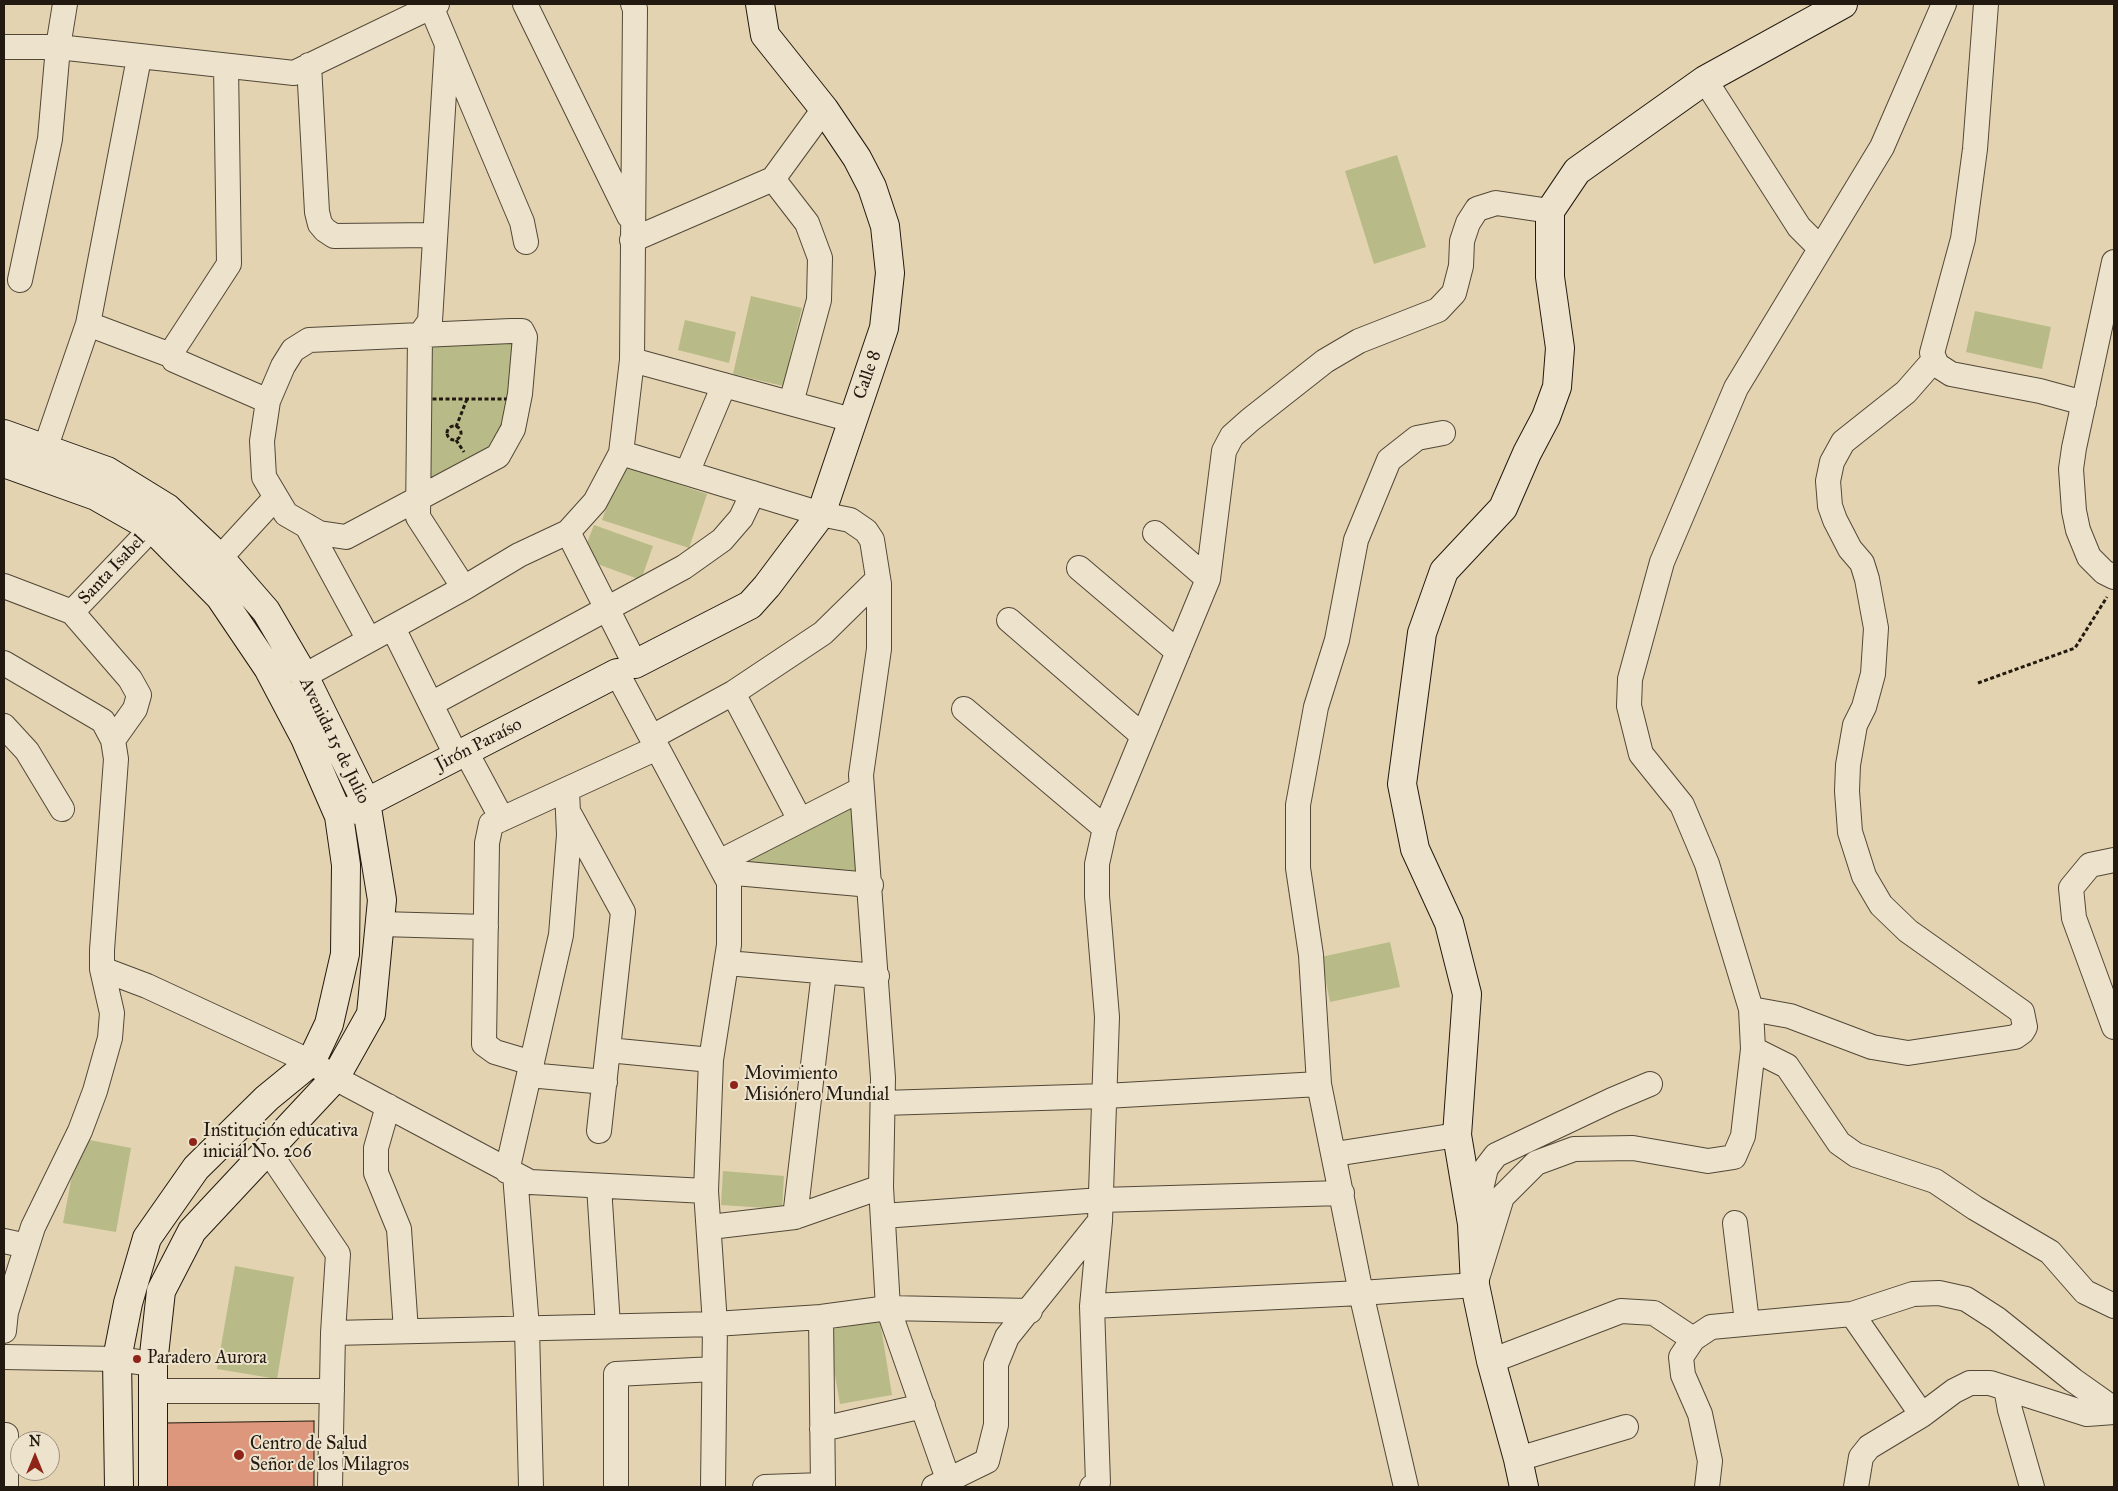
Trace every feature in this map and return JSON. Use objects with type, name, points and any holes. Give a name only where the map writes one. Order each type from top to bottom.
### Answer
[{"type":"street","points":[[20,280],[50,140],[58,48],[65,4]]},
{"type":"street","points":[[525,4],[632,231]]},
{"type":"street","points":[[304,676],[393,628],[519,555],[568,532],[596,502],[620,453],[632,360],[635,9],[633,4]]},
{"type":"street","name":"Calle 8","points":[[626,669],[750,605],[767,586],[821,514],[884,328],[890,273],[885,226],[872,187],[857,158],[824,109],[765,35],[760,4]]},
{"type":"street","points":[[1524,1487],[1491,1361],[1475,1285],[1472,1224],[1457,1135],[1467,994],[1450,923],[1415,848],[1402,784],[1422,633],[1444,571],[1503,508],[1527,453],[1546,417],[1557,387],[1560,348],[1550,277],[1550,211],[1577,171],[1705,80],[1842,4]]},
{"type":"street","points":[[1475,1285],[1502,1197],[1536,1163],[1574,1149],[1633,1148],[1708,1161],[1734,1157],[1743,1136],[1753,1049],[1752,1009],[1707,864],[1682,805],[1641,754],[1629,706],[1630,679],[1662,562],[1736,388],[1882,147],[1944,4]]},
{"type":"street","points":[[1986,4],[1975,149],[1963,239],[1935,334],[1932,353],[1934,360],[1941,369],[1951,374],[2040,391],[2084,403]]},
{"type":"street","points":[[4,47],[58,48],[294,73],[433,5],[447,44],[522,222],[526,242]]},
{"type":"street","points":[[447,44],[430,321],[420,335],[418,517],[464,588]]},
{"type":"street","points":[[45,450],[88,324],[139,58]]},
{"type":"street","points":[[309,65],[317,212],[320,224],[334,236],[435,235]]},
{"type":"street","points":[[226,66],[229,264],[173,350],[173,356],[174,360],[268,401]]},
{"type":"street","points":[[1705,80],[1799,227],[1820,248]]},
{"type":"street","points":[[632,231],[773,179],[824,109]]},
{"type":"street","points":[[773,179],[807,222],[820,258],[820,300],[791,403]]},
{"type":"street","points":[[1092,1487],[1098,1483],[1092,1306],[1101,1210],[1107,1017],[1097,896],[1097,864],[1105,828],[1208,579],[1224,451],[1232,436],[1325,361],[1359,341],[1438,310],[1454,293],[1461,266],[1462,241],[1468,222],[1477,209],[1496,203],[1550,211]]},
{"type":"street","points":[[2112,585],[2104,572],[2089,557],[2078,530],[2074,510],[2071,470],[2114,262]]},
{"type":"street","points":[[88,324],[173,356]]},
{"type":"street","points":[[522,331],[525,337],[520,394],[513,429],[498,456],[474,471],[346,537],[318,533],[286,514],[264,476],[262,442],[268,401],[283,366],[294,350],[309,340],[420,335],[522,331]]},
{"type":"street","points":[[632,360],[852,420]]},
{"type":"street","points":[[1752,1009],[1790,1016],[1872,1047],[1908,1053],[2015,1037],[2025,1027],[2022,1012],[1908,931],[1881,905],[1864,876],[1850,832],[1847,791],[1848,764],[1855,725],[1864,707],[1873,674],[1876,628],[1867,579],[1862,563],[1850,549],[1834,520],[1830,506],[1828,481],[1832,462],[1843,442],[1906,392],[1934,360]]},
{"type":"street","points":[[687,473],[724,385]]},
{"type":"street","points":[[1406,1487],[1360,1294],[1320,1084],[1311,955],[1298,868],[1298,805],[1316,707],[1337,640],[1356,540],[1389,460],[1417,438],[1443,433]]},
{"type":"street","name":"Avenida 15 de Julio","points":[[4,434],[107,471],[167,508],[220,558],[266,612],[304,676],[366,802],[382,900],[381,924],[370,1014],[336,1078],[267,1149],[192,1231],[161,1291],[153,1364],[154,1487]]},
{"type":"street","points":[[620,453],[821,514],[850,520],[866,531],[872,540],[878,579],[879,649],[861,775],[883,1078],[881,1187],[888,1308],[922,1406],[941,1483],[987,1461],[996,1425],[996,1364],[1008,1337],[1030,1311],[1101,1210]]},
{"type":"street","name":"Avenida 15 de Julio","points":[[4,463],[96,496],[152,528],[220,598],[268,668],[305,738],[339,816],[346,865],[344,954],[330,1024],[311,1062],[267,1098],[196,1168],[147,1238],[128,1303],[117,1359],[120,1487]]},
{"type":"street","points":[[431,704],[684,567],[722,540],[741,518],[753,493]]},
{"type":"street","points":[[220,558],[276,497]]},
{"type":"street","points":[[307,526],[369,640]]},
{"type":"street","name":"Santa Isabel","points":[[72,612],[152,528]]},
{"type":"street","points":[[568,532],[606,608],[626,669],[654,742],[729,882],[727,963],[711,1060],[706,1191],[710,1227],[715,1324],[713,1487]]},
{"type":"street","points":[[1155,534],[1208,579]]},
{"type":"street","points":[[1080,568],[1178,652]]},
{"type":"street","points":[[604,1082],[530,1069],[495,1052],[484,1044],[487,843],[491,824],[502,819],[568,801],[654,742],[733,693],[823,633],[878,579]]},
{"type":"street","points":[[4,586],[72,612],[130,679],[139,694],[135,710],[113,740]]},
{"type":"street","points":[[1009,620],[1143,736]]},
{"type":"street","points":[[393,628],[431,704],[502,819]]},
{"type":"street","points":[[4,663],[103,721],[113,740],[115,786],[102,970],[112,1013],[110,1038],[95,1091],[80,1131],[33,1227],[6,1312],[4,1331]]},
{"type":"street","name":"Jirón Paraíso","points":[[339,816],[626,669]]},
{"type":"street","points":[[733,693],[800,820]]},
{"type":"street","points":[[964,709],[1105,828]]},
{"type":"street","points":[[4,726],[26,752],[62,809]]},
{"type":"street","points":[[721,867],[800,820],[862,789]]},
{"type":"street","points":[[568,801],[623,912],[599,1131]]},
{"type":"street","points":[[532,1487],[526,1328],[511,1173],[530,1069],[561,935],[569,834],[568,801]]},
{"type":"street","points":[[2114,860],[2090,865],[2071,888],[2074,918],[2114,1027]]},
{"type":"street","points":[[721,867],[870,885]]},
{"type":"street","points":[[381,924],[486,926]]},
{"type":"street","points":[[727,963],[877,976]]},
{"type":"street","points":[[102,970],[146,986],[311,1062],[336,1078],[530,1182],[706,1191]]},
{"type":"street","points":[[795,1217],[824,972]]},
{"type":"street","points":[[1753,1049],[1787,1066],[1839,1143],[1856,1155],[1935,1182],[2050,1252],[2085,1292],[2114,1306]]},
{"type":"street","points":[[608,1050],[711,1060]]},
{"type":"street","points":[[883,1103],[1106,1096],[1320,1084]]},
{"type":"street","points":[[1472,1224],[1486,1168],[1496,1155],[1650,1084]]},
{"type":"street","points":[[388,1106],[376,1148],[376,1173],[399,1229],[406,1331]]},
{"type":"street","points":[[1334,1154],[1457,1135]]},
{"type":"street","points":[[267,1149],[338,1254],[333,1333],[330,1487]]},
{"type":"street","points":[[599,1186],[608,1326]]},
{"type":"street","points":[[710,1227],[795,1217],[881,1187]]},
{"type":"street","points":[[883,1216],[1101,1210],[1342,1193]]},
{"type":"street","points":[[1735,1223],[1747,1322]]},
{"type":"street","points":[[4,1241],[27,1246]]},
{"type":"street","points":[[1092,1306],[1360,1294],[1475,1285]]},
{"type":"street","points":[[1707,1487],[1710,1461],[1700,1414],[1683,1375],[1681,1357],[1693,1339],[1711,1327],[1747,1322],[1852,1314],[1914,1294],[1940,1292],[1966,1299],[1997,1319],[2114,1411]]},
{"type":"street","points":[[333,1333],[715,1324],[821,1317],[888,1308],[1030,1311]]},
{"type":"street","points":[[1491,1361],[1621,1311],[1654,1313],[1693,1339]]},
{"type":"street","points":[[1852,1314],[1922,1415]]},
{"type":"street","points":[[765,1487],[823,1486],[821,1317]]},
{"type":"street","points":[[4,1358],[117,1359],[153,1364]]},
{"type":"street","points":[[616,1487],[616,1374],[714,1369]]},
{"type":"street","points":[[1856,1487],[1860,1457],[1869,1447],[1922,1415],[1954,1390],[1970,1383],[1990,1383],[2087,1414],[2114,1411]]},
{"type":"street","points":[[2006,1388],[2010,1410],[2032,1487]]},
{"type":"street","points":[[153,1391],[332,1391]]},
{"type":"street","points":[[822,1429],[922,1406]]},
{"type":"street","points":[[1518,1459],[1626,1427]]},
{"type":"street","points":[[4,1435],[6,1487]]},
{"type":"path","points":[[426,400],[467,400],[510,400],[506,418],[492,447],[477,459],[428,479],[426,400]]},
{"type":"path","points":[[456,426],[467,400]]},
{"type":"path","points":[[456,426],[461,434],[456,440],[451,440],[447,435],[447,430],[450,427],[456,426]]},
{"type":"path","points":[[1978,683],[2075,648],[2112,585]]},
{"type":"green space","points":[[1397,155],[1426,247],[1374,264],[1345,171]]},
{"type":"green space","points":[[751,296],[802,308],[783,386],[733,374]]},
{"type":"green space","points":[[1975,311],[2051,327],[2042,369],[1966,352]]},
{"type":"green space","points":[[685,320],[736,332],[729,363],[678,350]]},
{"type":"green space","points":[[425,339],[518,343],[510,418],[487,458],[424,482]]},
{"type":"green space","points":[[621,465],[707,494],[689,548],[602,520]]},
{"type":"green space","points":[[594,525],[653,546],[641,580],[581,558]]},
{"type":"green space","points":[[850,806],[855,807],[859,873],[743,863]]},
{"type":"green space","points":[[1390,942],[1400,987],[1330,1002],[1321,957]]},
{"type":"green space","points":[[79,1138],[131,1148],[116,1232],[63,1223]]},
{"type":"green space","points":[[723,1171],[784,1176],[782,1209],[721,1205]]},
{"type":"green space","points":[[235,1266],[294,1277],[277,1379],[217,1369]]},
{"type":"green space","points":[[880,1321],[892,1395],[840,1404],[827,1330]]},
{"type":"building","name":"Centro de Salud Señor de los Milagros","points":[[314,1421],[314,1487],[165,1487],[164,1423]]},
{"type":"place","name":"Movimiento Misiónero Mundial","points":[[734,1085]]},
{"type":"place","name":"Institución educativa inicial No. 206","points":[[193,1142]]},
{"type":"place","name":"Paradero Aurora","points":[[137,1359]]},
{"type":"place","name":"Centro de Salud Señor de los Milagros","points":[[239,1455]]}]
